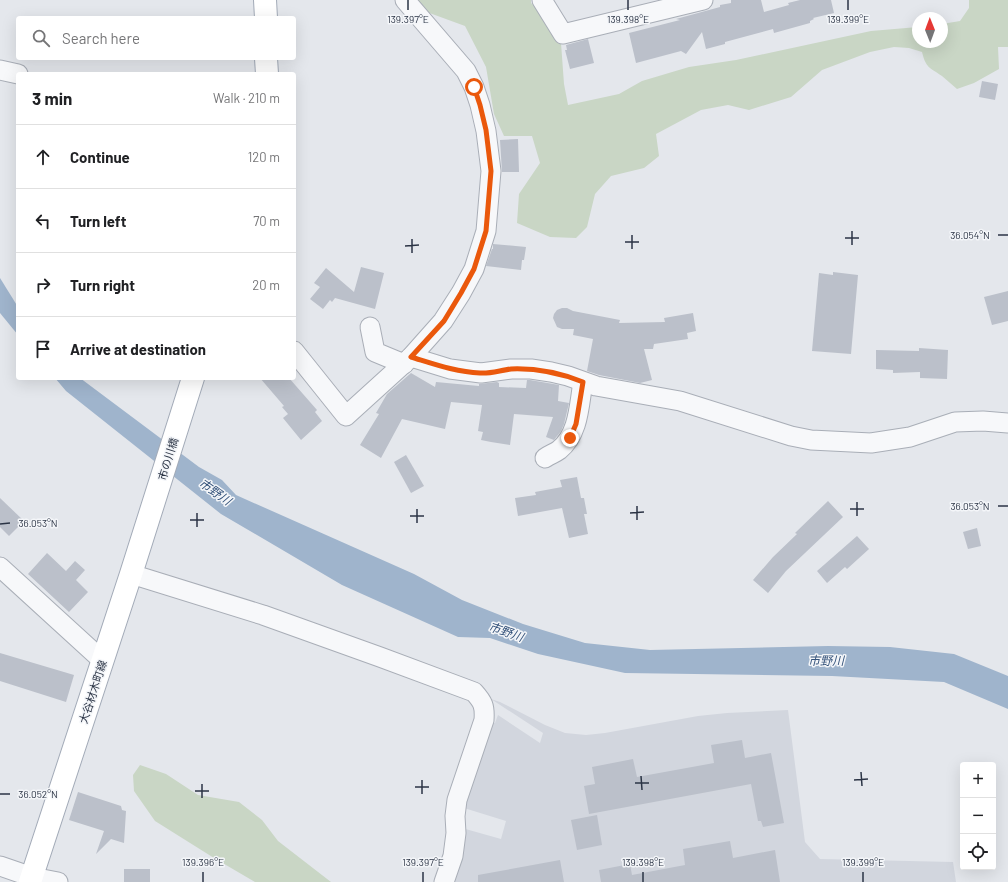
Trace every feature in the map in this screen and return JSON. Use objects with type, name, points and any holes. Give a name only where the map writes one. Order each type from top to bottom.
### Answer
[{"type":"main road","points":[[266,0],[266,16]]},
{"type":"main road","points":[[266,60],[267,72]]},
{"type":"main road","name":"市の川橋","points":[[154,502],[192,380]]},
{"type":"main road","name":"大谷材木町線","points":[[31,879],[154,502]]},
{"type":"street","points":[[296,354],[346,416],[408,360],[444,321],[474,269],[486,231],[491,171],[480,105],[466,71],[405,0]]},
{"type":"street","points":[[542,0],[563,34],[635,9],[703,0]]},
{"type":"street","points":[[0,70],[16,74]]},
{"type":"street","points":[[370,327],[375,352],[450,369],[481,373],[511,369],[531,370],[568,376],[583,382],[613,389],[680,401],[791,436],[811,440],[871,443],[910,436],[955,422],[983,421],[1008,423]]},
{"type":"street","points":[[545,458],[559,451],[570,438],[576,424],[583,382]]},
{"type":"street","points":[[0,567],[103,661]]},
{"type":"street","points":[[131,574],[263,616],[474,692],[479,697],[485,708],[484,720],[457,800],[455,816],[456,833],[453,856],[444,882]]},
{"type":"street","points":[[0,866],[31,879],[58,882]]},
{"type":"shaded area","points":[[491,699],[565,733],[586,735],[605,733],[698,716],[788,710],[805,842],[820,859],[953,862],[956,882],[450,882],[462,828],[501,839],[506,821],[464,808],[489,721],[495,723],[498,715],[540,743],[543,733]]},
{"type":"green space","points":[[413,0],[531,0],[531,3],[547,17],[561,43],[564,84],[568,105],[619,94],[642,81],[689,67],[736,60],[871,31],[912,28],[912,48],[948,48],[948,23],[960,21],[969,8],[969,0],[1008,0],[1008,47],[998,47],[999,69],[974,83],[957,89],[929,67],[922,52],[909,48],[894,47],[870,52],[822,70],[791,97],[749,110],[728,105],[701,110],[656,134],[659,156],[644,168],[611,176],[595,194],[587,227],[576,238],[550,237],[517,223],[519,194],[540,163],[532,136],[504,136],[494,114],[486,67],[465,26],[424,11]]},
{"type":"green space","points":[[140,765],[166,774],[198,795],[239,802],[262,820],[278,841],[331,882],[255,882],[214,858],[155,821],[134,791],[133,775]]},
{"type":"water","points":[[0,278],[16,304],[16,333],[0,313]]},
{"type":"water","name":"市野川","points":[[57,380],[83,380],[199,467],[222,480],[236,495],[414,574],[462,600],[523,624],[585,643],[650,650],[828,646],[890,647],[954,654],[1008,676],[1008,709],[944,682],[832,676],[625,673],[538,654],[490,638],[458,637],[342,585],[221,514],[66,391]]},
{"type":"building","points":[[731,0],[761,0],[764,12],[789,5],[788,3],[800,0],[831,0],[834,13],[813,18],[814,19],[810,21],[810,23],[774,33],[773,29],[725,42],[725,44],[706,49],[702,32],[686,54],[681,51],[636,63],[629,33],[680,20],[676,19],[720,7],[720,5],[731,3]]},
{"type":"building","points":[[588,39],[594,63],[570,69],[565,50],[567,50],[566,45]]},
{"type":"building","points":[[982,81],[998,84],[995,100],[979,97]]},
{"type":"building","points":[[518,139],[519,172],[502,172],[500,140]]},
{"type":"building","points":[[493,244],[526,247],[521,270],[486,266],[493,249]]},
{"type":"building","points":[[361,267],[384,273],[375,309],[335,298],[332,302],[330,300],[323,309],[310,299],[320,287],[314,283],[326,268],[354,292]]},
{"type":"building","points":[[833,272],[858,275],[851,354],[812,351],[819,273],[833,275]]},
{"type":"building","points":[[1008,291],[1008,321],[992,325],[984,297]]},
{"type":"building","points":[[562,308],[620,320],[619,323],[665,322],[664,318],[693,313],[696,331],[687,333],[688,339],[654,344],[653,349],[644,349],[652,380],[640,383],[599,375],[587,371],[593,339],[573,335],[574,329],[562,329],[557,327],[553,318],[554,314],[557,310]]},
{"type":"building","points":[[919,348],[948,350],[947,379],[920,378],[920,372],[893,373],[893,370],[876,369],[876,350],[919,351]]},
{"type":"building","points":[[411,373],[435,387],[436,382],[479,386],[479,384],[497,382],[499,383],[499,387],[526,388],[527,380],[559,385],[558,401],[569,403],[564,424],[554,440],[546,437],[553,417],[514,414],[510,445],[491,442],[481,440],[483,432],[478,431],[482,405],[451,402],[445,429],[402,419],[381,458],[360,445],[379,414],[376,413],[387,394]]},
{"type":"building","points":[[262,380],[291,380],[317,410],[315,412],[322,421],[301,440],[283,418],[288,414],[282,407],[284,406]]},
{"type":"building","points":[[406,455],[424,486],[411,493],[394,462]]},
{"type":"building","points":[[577,477],[581,498],[584,498],[587,514],[584,514],[588,534],[569,538],[562,508],[518,516],[515,498],[536,495],[535,492],[562,487],[560,480]]},
{"type":"building","points":[[0,498],[24,521],[9,536],[0,527]]},
{"type":"building","points":[[828,501],[843,517],[786,571],[768,593],[753,580],[773,557],[797,534],[795,533]]},
{"type":"building","points":[[977,528],[981,546],[968,549],[963,532]]},
{"type":"building","points":[[857,536],[869,549],[847,569],[845,567],[827,583],[817,571]]},
{"type":"building","points":[[47,553],[66,571],[75,561],[85,570],[76,580],[88,592],[69,612],[28,574]]},
{"type":"building","points":[[0,653],[74,675],[66,702],[0,681]]},
{"type":"building","points":[[742,740],[745,758],[771,753],[784,823],[763,827],[761,821],[758,821],[751,784],[589,814],[584,786],[595,784],[592,767],[633,759],[637,777],[714,763],[711,745]]},
{"type":"building","points":[[78,792],[121,806],[122,810],[126,811],[124,843],[111,839],[96,854],[104,831],[69,820]]},
{"type":"building","points":[[597,815],[602,845],[577,850],[571,820]]},
{"type":"building","points":[[730,841],[733,858],[775,850],[780,882],[601,882],[599,870],[630,864],[632,875],[685,865],[683,849]]},
{"type":"building","points":[[560,860],[564,882],[478,882],[478,875]]},
{"type":"building","points":[[124,869],[150,869],[150,882],[124,882]]},
{"type":"route","points":[[474,87],[486,130],[491,171],[486,231],[474,269],[461,293],[444,321],[411,357],[450,369],[481,373],[511,369],[531,370],[551,372],[568,376],[583,382],[576,424],[570,438]]}]
